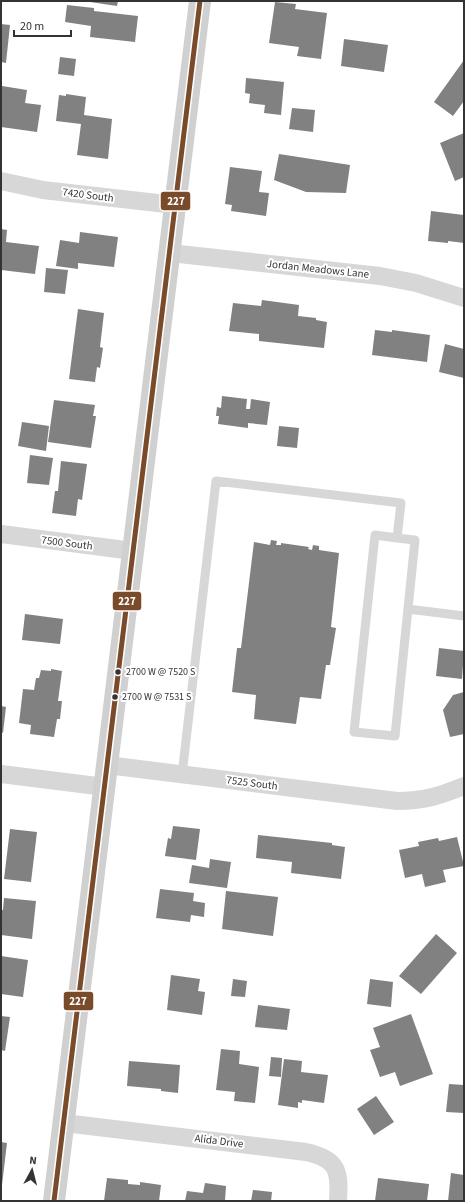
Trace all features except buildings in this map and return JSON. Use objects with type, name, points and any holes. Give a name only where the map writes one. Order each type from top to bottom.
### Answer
[{"type":"main road","points":[[54,1201],[200,1]]},
{"type":"street","name":"7420 South","points":[[1,181],[43,190],[175,205]]},
{"type":"street","name":"Jordan Meadows Lane","points":[[170,253],[380,276],[416,283],[464,298]]},
{"type":"street","name":"7500 South","points":[[1,534],[133,551]]},
{"type":"street","name":"7525 South","points":[[108,765],[397,801],[415,801],[432,798],[464,786]]},
{"type":"street","points":[[1,774],[105,787]]},
{"type":"street","name":"Alida Drive","points":[[64,1123],[321,1155],[334,1164],[338,1176],[338,1201]]},
{"type":"lane","points":[[182,775],[216,481],[401,503],[397,538]]},
{"type":"lane","points":[[375,535],[397,538],[415,540],[395,736],[354,732],[375,535]]},
{"type":"lane","points":[[408,609],[464,616]]},
{"type":"transit line","name":"227","points":[[54,1201],[200,1]]},
{"type":"place","name":"2700 W @ 7520 S","points":[[118,672]]},
{"type":"place","name":"2700 W @ 7531 S","points":[[115,697]]}]
